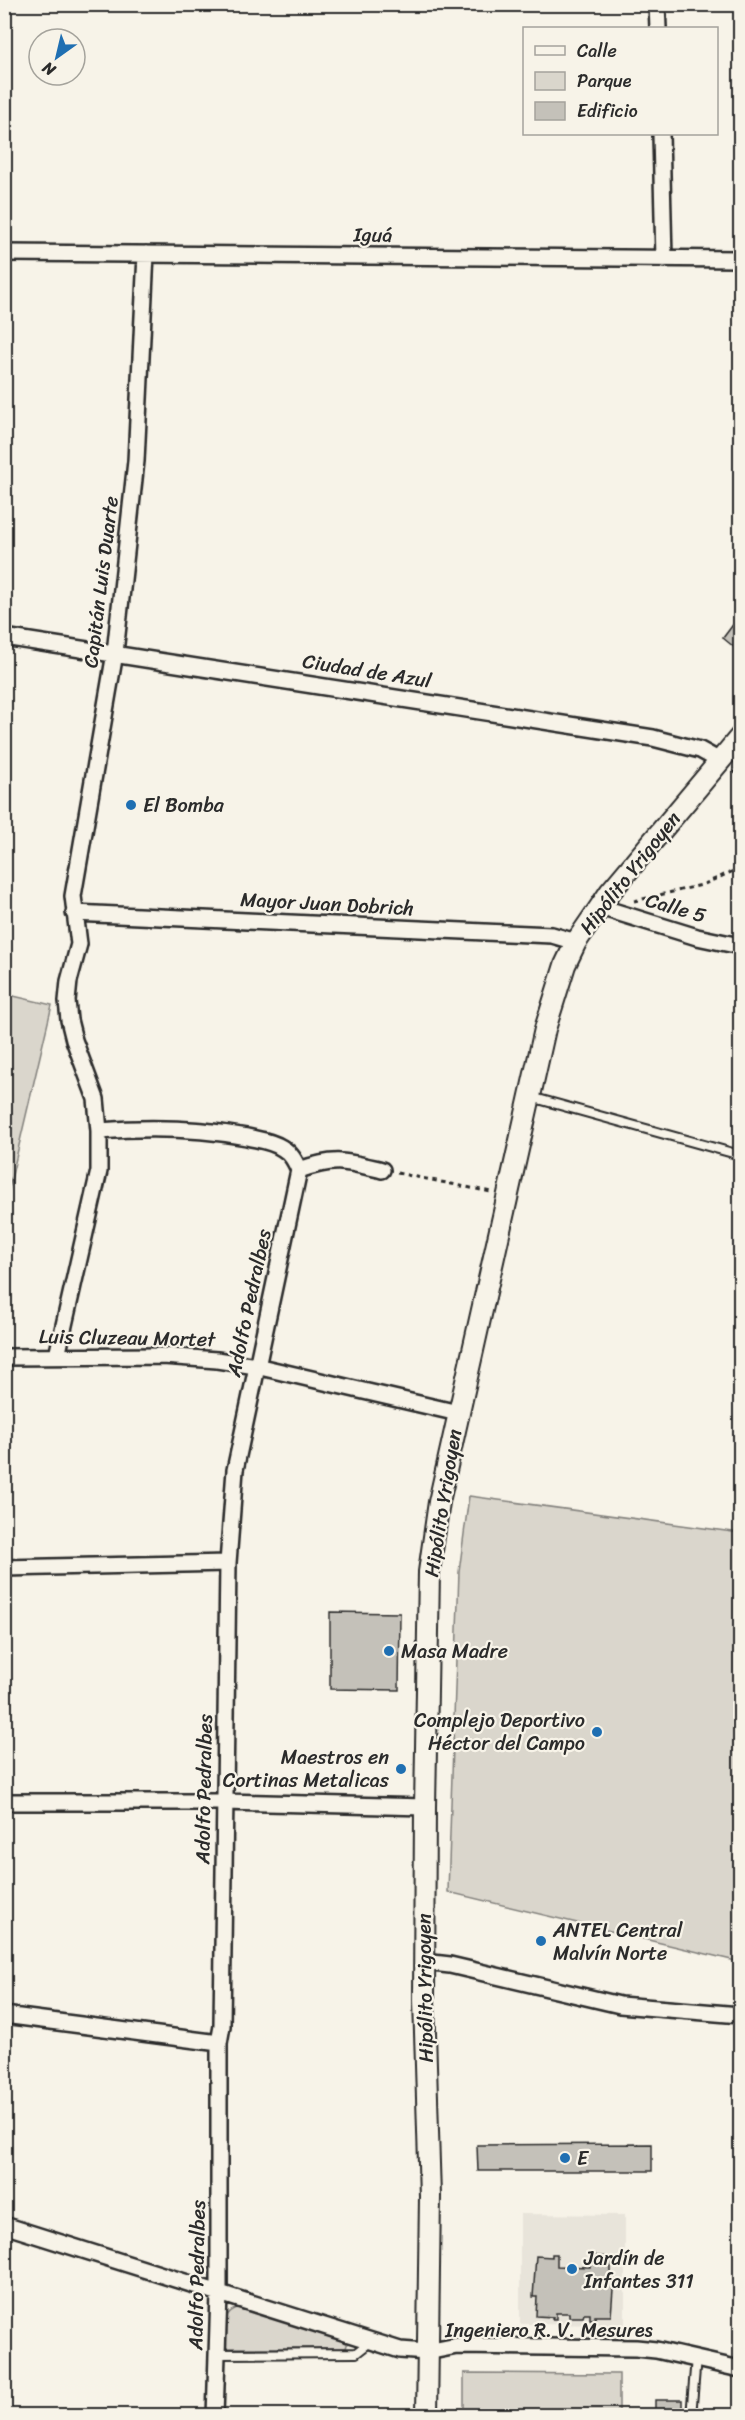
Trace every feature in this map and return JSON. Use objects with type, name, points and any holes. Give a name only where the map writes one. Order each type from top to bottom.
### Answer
[{"type":"street","points":[[657,4],[658,27]]},
{"type":"street","points":[[661,135],[664,258]]},
{"type":"street","name":"Iguá","points":[[4,253],[741,259]]},
{"type":"street","name":"Capitán Luis Duarte","points":[[57,1356],[99,1171],[96,1099],[69,1020],[69,981],[79,944],[73,896],[115,653],[136,461],[146,254]]},
{"type":"street","name":"Ciudad de Azul","points":[[4,637],[653,738],[700,750],[720,761]]},
{"type":"street","name":"Hipólito Yrigoyen","points":[[427,2415],[430,2196],[424,1962],[425,1807],[429,1572],[439,1502],[555,990],[576,942],[609,910],[610,892],[741,737]]},
{"type":"street","name":"Calle 5","points":[[609,910],[697,937],[741,946]]},
{"type":"street","name":"Mayor Juan Dobrich","points":[[74,913],[552,935],[576,942]]},
{"type":"street","points":[[99,1131],[159,1128],[240,1136],[267,1142],[284,1149],[293,1158],[298,1170],[325,1161],[344,1161],[382,1170]]},
{"type":"street","name":"Adolfo Pedralbes","points":[[215,2415],[219,2294],[219,2043],[222,2026],[228,1563],[235,1470],[298,1170]]},
{"type":"street","name":"Luis Cluzeau Mortet","points":[[4,1357],[163,1356],[217,1360],[256,1366],[458,1413]]},
{"type":"street","points":[[4,1568],[228,1563]]},
{"type":"street","points":[[4,1802],[224,1802],[425,1807]]},
{"type":"street","points":[[424,1962],[450,1965],[620,2005],[741,2015]]},
{"type":"street","points":[[4,2015],[219,2043]]},
{"type":"street","name":"Ingeniero R. V. Mesures","points":[[4,2225],[400,2350],[427,2352],[456,2346],[636,2348],[696,2358],[741,2369]]},
{"type":"lane","points":[[529,1097],[741,1155]]},
{"type":"lane","points":[[216,2354],[356,2353],[372,2341]]},
{"type":"lane","points":[[691,2415],[696,2358]]},
{"type":"path","points":[[609,910],[637,899],[702,885],[741,868]]},
{"type":"path","points":[[382,1170],[507,1195]]},
{"type":"shaded area","name":"Jardín de Infantes 311","points":[[520,2214],[625,2215],[625,2325],[520,2324]]},
{"type":"green space","points":[[4,994],[52,1005],[5,1205]]},
{"type":"green space","name":"Complejo Deportivo Héctor del Campo","points":[[469,1496],[740,1533],[740,1962],[448,1892],[459,1572]]},
{"type":"green space","points":[[240,2307],[348,2342],[346,2348],[226,2348],[224,2334],[226,2317],[234,2309]]},
{"type":"green space","points":[[464,2373],[619,2374],[619,2415],[464,2415]]},
{"type":"building","points":[[738,618],[740,620],[740,652],[723,638]]},
{"type":"building","points":[[330,1612],[400,1613],[399,1690],[330,1689]]},
{"type":"building","name":"E","points":[[652,2144],[652,2171],[478,2171],[477,2145]]},
{"type":"building","points":[[590,2253],[595,2256],[611,2257],[611,2276],[614,2276],[611,2316],[595,2316],[595,2319],[590,2319],[590,2314],[584,2314],[583,2317],[569,2317],[569,2313],[556,2313],[556,2319],[552,2319],[553,2317],[536,2316],[537,2297],[533,2297],[536,2256],[552,2257],[552,2254],[557,2254],[557,2266],[590,2267]]},
{"type":"building","points":[[655,2400],[682,2400],[682,2416],[655,2416]]},
{"type":"place","name":"El Bomba","points":[[131,805]]},
{"type":"place","name":"Masa Madre","points":[[389,1651]]},
{"type":"place","name":"Complejo Deportivo Héctor del Campo","points":[[597,1732]]},
{"type":"place","name":"Maestros en Cortinas Metalicas","points":[[401,1769]]},
{"type":"place","name":"ANTEL Central Malvín Norte","points":[[541,1941]]},
{"type":"place","name":"E","points":[[565,2158]]},
{"type":"place","name":"Jardín de Infantes 311","points":[[572,2269]]}]
